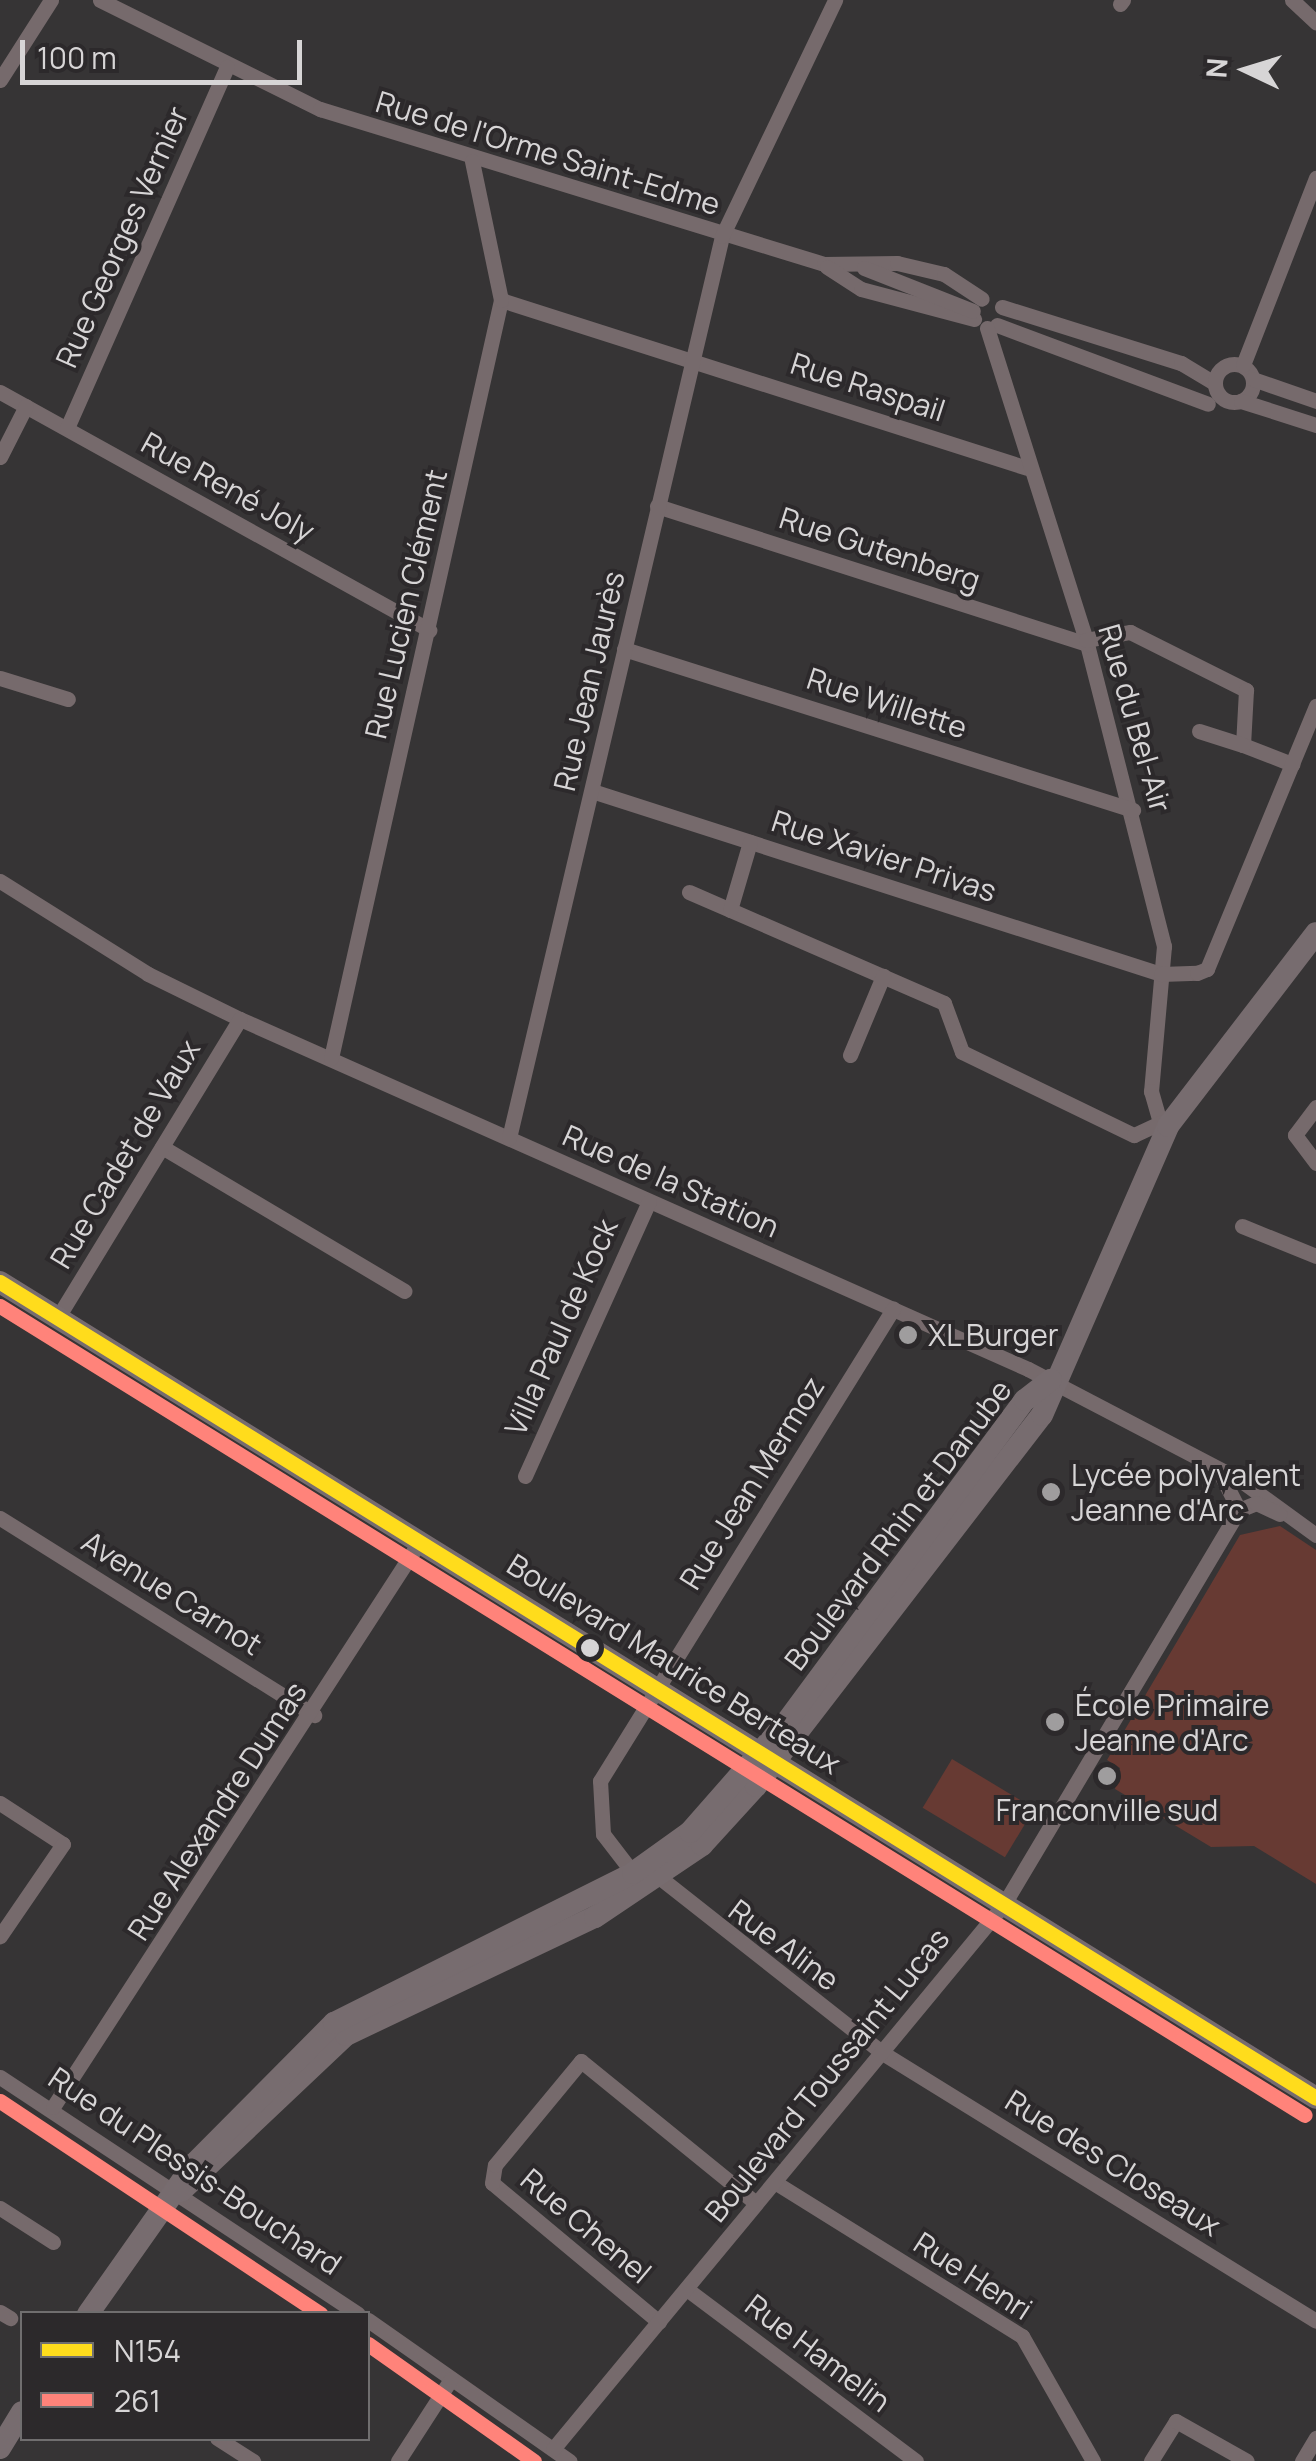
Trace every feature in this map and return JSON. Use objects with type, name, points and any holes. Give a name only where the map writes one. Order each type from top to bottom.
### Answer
[{"type":"main road","name":"Boulevard Rhin et Danube","points":[[181,2191],[346,2036],[660,1877],[702,1845],[1042,1415],[1051,1380],[1164,1124],[1316,933]]},
{"type":"main road","name":"Boulevard Maurice Berteaux","points":[[0,1282],[1316,2098]]},
{"type":"main road","name":"Boulevard Rhin et Danube","points":[[90,2311],[267,2084],[368,1998],[633,1874],[690,1832],[767,1758]]},
{"type":"main road","points":[[0,2448],[20,2415]]},
{"type":"street","points":[[0,80],[51,0]]},
{"type":"street","name":"Rue de l'Orme Saint-Edme","points":[[100,0],[227,68],[472,160],[824,264],[944,274],[988,316],[1208,404]]},
{"type":"street","name":"Rue Jean Jaurès","points":[[509,1138],[722,236],[835,0]]},
{"type":"street","points":[[1292,0],[1316,22]]},
{"type":"street","name":"Rue Georges Vernier","points":[[67,428],[227,68]]},
{"type":"street","name":"Rue Lucien Clément","points":[[331,1058],[501,300],[472,160]]},
{"type":"street","points":[[1214,382],[1234,365],[1316,178]]},
{"type":"street","name":"Rue de l'Orme Saint-Edme","points":[[824,264],[861,289],[988,316],[1051,324],[1181,363],[1214,382],[1222,398],[1241,400]]},
{"type":"street","name":"Rue Raspail","points":[[501,300],[1026,468]]},
{"type":"street","name":"Rue du Bel-Air","points":[[988,316],[1026,468],[1086,642],[1134,810],[1164,946],[1151,1091],[1164,1124]]},
{"type":"street","name":"Rue de l'Orme Saint-Edme","points":[[1181,363],[1234,365]]},
{"type":"street","points":[[1234,365],[1253,379],[1316,401]]},
{"type":"street","points":[[1253,379],[1241,400],[1316,425]]},
{"type":"street","name":"Rue René Joly","points":[[0,392],[428,630]]},
{"type":"street","points":[[0,456],[26,406]]},
{"type":"street","name":"Rue Gutenberg","points":[[657,506],[1086,642]]},
{"type":"street","points":[[1086,642],[1130,632],[1246,690],[1243,744]]},
{"type":"street","name":"Rue Willette","points":[[624,649],[1134,810]]},
{"type":"street","points":[[0,678],[68,699]]},
{"type":"street","points":[[1160,974],[1207,969],[1316,706]]},
{"type":"street","points":[[1199,732],[1292,764]]},
{"type":"street","name":"Rue Xavier Privas","points":[[592,791],[1160,974]]},
{"type":"street","points":[[730,910],[750,842]]},
{"type":"street","name":"Rue de la Station","points":[[0,881],[148,974],[240,1019],[1051,1380],[1220,1473],[1316,1534]]},
{"type":"street","points":[[690,892],[944,1003],[962,1052],[1134,1134],[1164,1124]]},
{"type":"street","points":[[850,1055],[883,976]]},
{"type":"street","name":"Rue Cadet de Vaux","points":[[58,1318],[240,1019]]},
{"type":"street","points":[[1316,1107],[1296,1136],[1316,1163]]},
{"type":"street","points":[[162,1147],[404,1291]]},
{"type":"street","name":"Villa Paul de Kock","points":[[525,1476],[648,1202]]},
{"type":"street","points":[[1242,1226],[1316,1256]]},
{"type":"street","name":"Rue Jean Mermoz","points":[[658,1687],[893,1308]]},
{"type":"street","points":[[1220,1473],[1239,1510],[1256,1503],[1292,1520]]},
{"type":"street","name":"Boulevard Toussaint Lucas","points":[[552,2449],[688,2290],[1004,1904],[1239,1510]]},
{"type":"street","name":"Avenue Carnot","points":[[0,1518],[314,1715]]},
{"type":"street","name":"Rue Alexandre Dumas","points":[[53,2107],[314,1715],[420,1541]]},
{"type":"street","points":[[633,1874],[603,1834],[600,1781],[658,1687]]},
{"type":"street","points":[[0,1803],[62,1844],[0,1936]]},
{"type":"street","name":"Rue Aline","points":[[660,1877],[880,2052]]},
{"type":"street","name":"Rue des Closeaux","points":[[880,2052],[1316,2321]]},
{"type":"street","name":"Rue Chenel","points":[[659,2322],[492,2183],[495,2165],[581,2061],[756,2203]]},
{"type":"street","name":"Rue du Plessis-Bouchard","points":[[0,2077],[181,2191],[354,2311]]},
{"type":"street","name":"Rue Henri","points":[[776,2183],[1022,2336],[1093,2461]]},
{"type":"street","points":[[0,2208],[53,2242]]},
{"type":"street","name":"Rue Hamelin","points":[[688,2290],[916,2461]]},
{"type":"street","points":[[370,2321],[570,2461]]},
{"type":"street","points":[[398,2461],[451,2379]]},
{"type":"street","points":[[1150,2461],[1176,2421],[1247,2461]]},
{"type":"street","points":[[1302,2461],[1316,2438]]},
{"type":"street","points":[[234,2456],[252,2461]]},
{"type":"shaded area","points":[[1280,1526],[1316,1550],[1316,1884],[1254,1846],[1211,1847],[1115,1789],[1120,1768],[1107,1760],[1240,1535]]},
{"type":"shaded area","points":[[952,1759],[1034,1808],[1005,1857],[923,1808]]},
{"type":"transit line","name":"N154","points":[[0,1282],[1316,2098]]},
{"type":"transit line","name":"261","points":[[0,1306],[1305,2115]]},
{"type":"transit line","name":"261","points":[[0,2101],[316,2311]]},
{"type":"transit line","name":"261","points":[[370,2345],[534,2461]]},
{"type":"place","name":"XL Burger","points":[[908,1335]]},
{"type":"place","name":"Lycée polyvalent Jeanne d'Arc","points":[[1051,1492]]},
{"type":"place","name":"École Primaire Jeanne d'Arc","points":[[1055,1722]]},
{"type":"place","name":"Franconville sud","points":[[1107,1776]]}]
